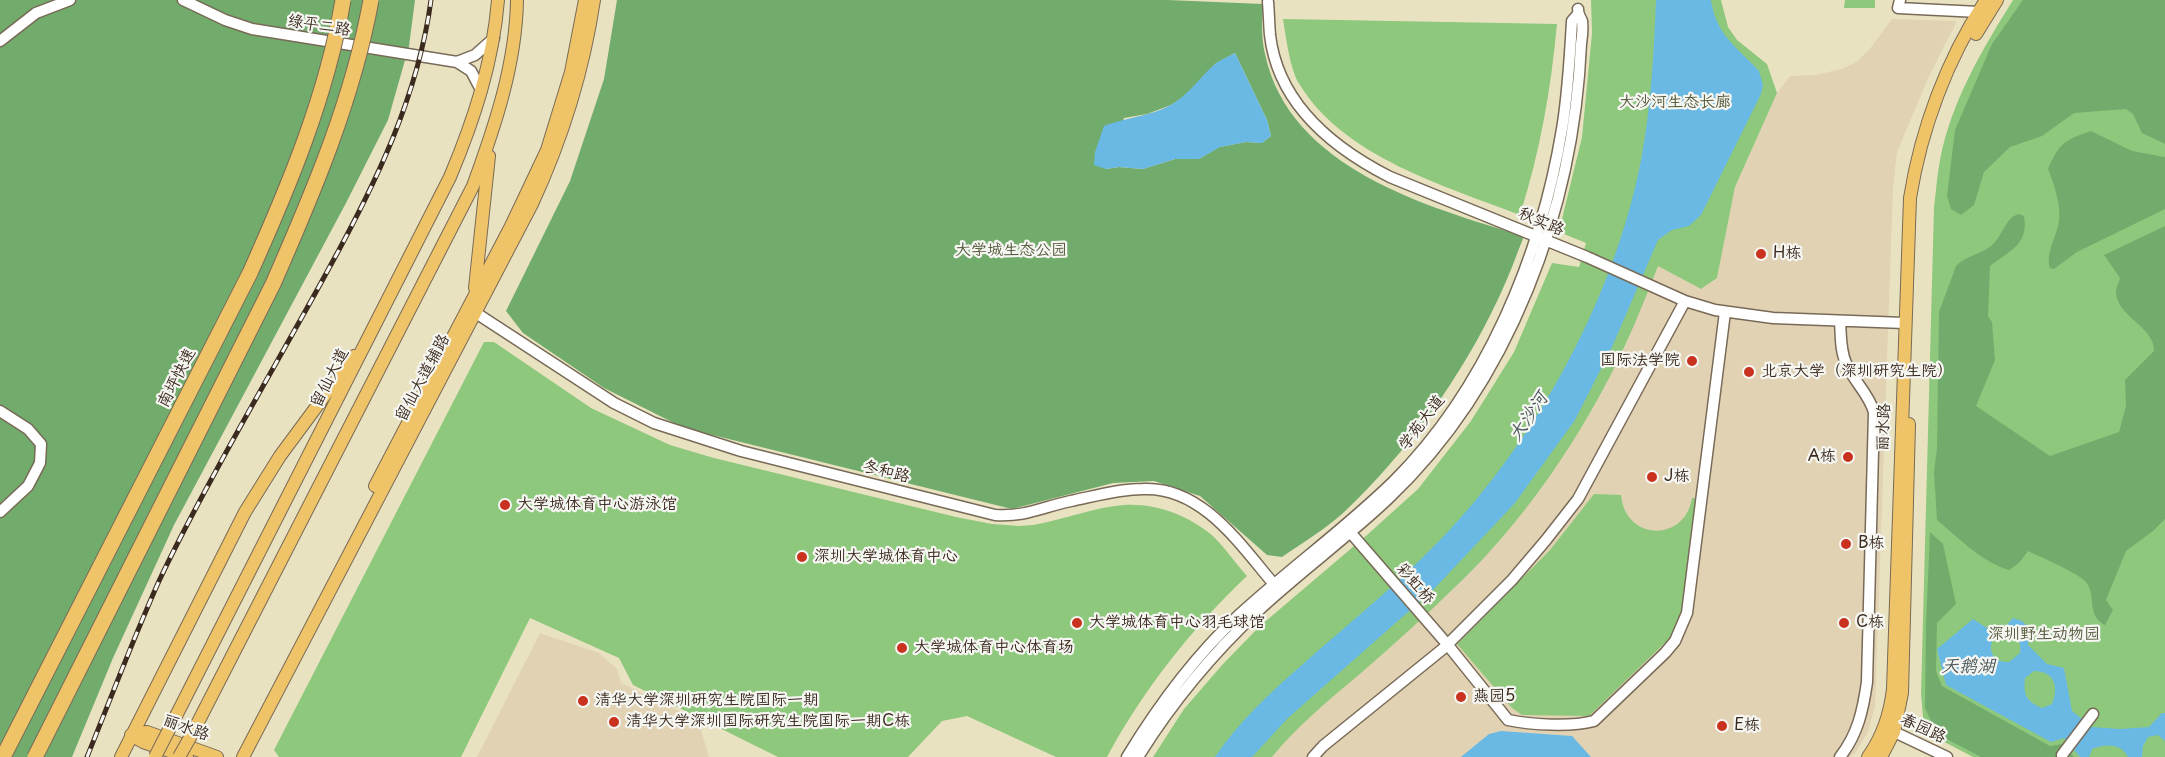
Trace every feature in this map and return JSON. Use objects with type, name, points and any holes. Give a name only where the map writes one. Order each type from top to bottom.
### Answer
[{"type":"highway","name":"南坪快速","points":[[3,757],[250,273],[272,225],[315,110],[332,55],[343,0]]},
{"type":"highway","points":[[35,757],[268,294],[300,222],[347,99],[371,0]]},
{"type":"main road","name":"留仙大道","points":[[155,757],[450,177],[482,90],[494,38],[498,0]]},
{"type":"main road","points":[[179,757],[462,208],[492,132],[514,42],[518,0]]},
{"type":"main road","name":"留仙大道辅路","points":[[234,757],[523,203],[547,150],[571,72],[585,0]]},
{"type":"main road","name":"留仙大道辅路","points":[[243,757],[476,313],[555,154],[579,76],[594,0]]},
{"type":"main road","name":"丽水路","points":[[1868,757],[1889,730],[1893,689],[1907,231],[1916,163],[1927,124],[1942,85],[1986,0]]},
{"type":"main road","name":"丽水路","points":[[1881,757],[1902,693],[1914,230],[1917,198],[1923,163],[1948,88],[1962,59],[1997,0]]},
{"type":"main road","points":[[476,313],[474,297],[492,132]]},
{"type":"main road","points":[[121,757],[256,494],[280,456],[351,360],[381,315]]},
{"type":"main road","name":"丽水路","points":[[131,735],[147,732],[218,757]]},
{"type":"main road","name":"丽水路","points":[[131,735],[143,742],[186,757]]},
{"type":"street","points":[[0,41],[36,13],[70,0]]},
{"type":"street","name":"绿平二路","points":[[183,0],[225,20],[252,29],[457,62]]},
{"type":"street","points":[[1900,0],[1898,8],[1979,12]]},
{"type":"street","name":"秋实路","points":[[1268,2],[1270,36],[1276,61],[1289,89],[1304,112],[1333,142],[1363,163],[1390,177],[1587,257],[1685,301],[1725,312],[1773,318],[1904,323]]},
{"type":"street","name":"学苑大道","points":[[1127,757],[1160,707],[1201,655],[1237,617],[1350,532],[1406,482],[1462,410],[1508,333],[1527,290],[1540,238],[1563,174],[1574,114],[1581,45],[1582,22],[1578,11]]},
{"type":"street","points":[[457,62],[475,55],[494,38]]},
{"type":"street","points":[[457,62],[471,71],[482,90]]},
{"type":"street","name":"学苑大道","points":[[1138,757],[1165,715],[1202,669],[1277,588],[1393,481],[1436,430],[1468,384],[1498,329],[1540,238]]},
{"type":"street","points":[[1313,757],[1447,644],[1512,579],[1578,499],[1685,301]]},
{"type":"street","name":"彩虹桥","points":[[1350,532],[1447,644],[1508,720],[1583,724],[1593,721],[1665,653],[1675,641],[1687,613],[1725,312]]},
{"type":"street","name":"冬和路","points":[[476,313],[614,402],[654,423],[741,451],[995,515],[1015,516],[1089,497],[1144,488],[1157,489],[1183,497],[1204,509],[1221,523],[1277,588]]},
{"type":"street","points":[[1840,321],[1846,365],[1870,399],[1874,412],[1867,681],[1864,705],[1857,730],[1840,757]]},
{"type":"street","points":[[0,411],[28,429],[41,444],[40,463],[28,486],[0,512]]},
{"type":"street","points":[[2062,755],[2093,714]]},
{"type":"street","name":"春园路","points":[[1889,730],[1947,757]]},
{"type":"shaded area","name":"北京大学（深圳研究生院）","points":[[1892,19],[1957,21],[1930,74],[1897,152],[1893,188],[1875,707],[1868,732],[1855,753],[1850,757],[1272,757],[1293,731],[1388,649],[1454,588],[1503,537],[1564,453],[1600,395],[1624,349],[1658,266],[1701,289],[1717,278],[1735,187],[1777,93],[1790,76],[1816,75],[1855,63],[1869,50]]},
{"type":"shaded area","name":"清华大学深圳研究生院国际一期","points":[[540,633],[599,653],[617,669],[621,683],[698,720],[709,757],[477,757]]},
{"type":"green space","points":[[0,0],[415,0],[409,46],[388,120],[174,525],[113,658],[72,757],[0,757]]},
{"type":"green space","name":"大学城生态公园","points":[[617,0],[1168,0],[1263,4],[1262,29],[1265,54],[1279,93],[1302,126],[1332,154],[1367,177],[1406,196],[1524,236],[1485,325],[1450,384],[1411,440],[1389,466],[1335,520],[1282,557],[1267,555],[1200,496],[1154,481],[1113,483],[1012,509],[684,428],[604,388],[523,333],[506,311],[570,181],[604,79]],"holes":[[[1235,53],[1267,120],[1271,136],[1262,143],[1246,142],[1219,147],[1199,159],[1175,159],[1143,169],[1119,167],[1106,169],[1124,118],[1147,114],[1171,105],[1188,94],[1215,64]]]},
{"type":"green space","name":"大沙河生态长廊","points":[[1591,0],[1721,0],[1728,27],[1737,40],[1767,64],[1777,93],[1735,187],[1717,278],[1701,289],[1658,266],[1631,332],[1600,395],[1569,448],[1534,498],[1474,569],[1396,643],[1314,713],[1272,757],[1153,757],[1184,709],[1260,626],[1418,489],[1471,421],[1514,352],[1552,263],[1579,267],[1586,243],[1564,234],[1561,223],[1582,137],[1592,33]]},
{"type":"green space","points":[[1845,0],[1875,0],[1875,8],[1844,8]]},
{"type":"green space","name":"深圳野生动物园","points":[[2013,0],[2165,0],[2165,757],[1973,757],[1931,735],[1923,717],[1921,694],[1934,207],[1937,178],[1945,139],[1960,97],[1979,57]]},
{"type":"green space","points":[[2023,0],[2165,0],[2165,144],[2142,133],[2133,114],[2126,109],[2074,113],[2042,136],[2010,147],[1984,172],[1974,205],[1961,215],[1951,209],[1947,196],[1955,130],[1992,44]]},
{"type":"green space","points":[[1283,19],[1557,24],[1544,120],[1520,215],[1460,193],[1398,166],[1342,132],[1319,110],[1300,85],[1289,54]]},
{"type":"green space","points":[[2091,131],[2132,151],[2165,157],[2165,209],[2077,252],[2054,269],[2050,268],[2049,256],[2058,227],[2059,208],[2057,194],[2048,169],[2059,148],[2068,140]]},
{"type":"green space","points":[[2019,214],[2024,216],[2025,226],[2021,240],[2011,251],[1990,266],[1988,316],[1992,322],[1995,360],[1976,406],[2050,456],[2119,432],[2126,406],[2125,380],[2154,351],[2153,343],[2148,335],[2122,308],[2116,290],[2120,278],[2104,255],[2165,226],[2165,519],[2126,551],[2106,600],[2113,610],[2105,625],[2095,616],[2088,585],[2080,577],[2028,551],[2019,563],[2009,570],[1971,549],[1937,520],[1934,472],[1937,448],[1939,312],[1956,266],[1990,247],[2011,219]]},
{"type":"green space","name":"深圳大学城体育中心","points":[[484,342],[494,342],[591,408],[670,445],[714,458],[992,524],[1033,525],[1101,508],[1124,505],[1149,506],[1184,517],[1205,530],[1214,537],[1247,576],[1226,596],[1170,661],[1137,707],[1107,757],[1056,757],[967,716],[942,721],[908,757],[778,757],[633,685],[619,658],[530,618],[461,757],[279,757],[274,750]]},
{"type":"green space","points":[[1594,494],[1621,495],[1625,510],[1633,521],[1643,528],[1655,531],[1668,529],[1679,523],[1687,513],[1692,498],[1698,498],[1684,608],[1671,637],[1589,716],[1522,715],[1512,708],[1457,644],[1550,550]]},
{"type":"green space","points":[[1930,532],[1943,544],[1956,604],[1937,623],[1936,671],[1942,686],[2050,746],[2062,744],[2074,757],[1981,757],[1937,734],[1925,708]]},
{"type":"water","points":[[1656,0],[1711,0],[1723,32],[1759,71],[1763,85],[1761,94],[1701,215],[1689,226],[1672,230],[1658,240],[1612,347],[1575,420],[1515,503],[1434,589],[1288,718],[1252,757],[1215,757],[1234,731],[1267,696],[1405,574],[1458,520],[1496,475],[1530,426],[1561,375],[1588,321],[1611,266],[1629,210],[1648,117]]},
{"type":"water","points":[[1235,53],[1267,120],[1271,136],[1262,143],[1246,142],[1220,147],[1199,159],[1175,159],[1143,169],[1119,167],[1106,169],[1094,165],[1095,152],[1104,126],[1149,114],[1174,103],[1215,64]]},
{"type":"water","name":"天鹅湖","points":[[2013,618],[2022,621],[2030,629],[2028,645],[2047,664],[2064,668],[2072,711],[2092,727],[2120,729],[2149,727],[2162,713],[2165,713],[2165,741],[2158,735],[2148,737],[2143,746],[2142,757],[2128,757],[2117,747],[2102,746],[2092,749],[2089,757],[2080,757],[2064,738],[2051,742],[1946,685],[1937,649],[1973,619],[1987,628],[2005,627]],"holes":[[[2004,632],[2015,636],[2020,645],[2020,653],[2009,662],[1997,659],[1991,650],[1993,640]],[[2034,671],[2047,674],[2054,681],[2055,691],[2052,704],[2042,708],[2032,703],[2025,693],[2025,678]]]},
{"type":"water","points":[[1501,731],[1572,736],[1591,757],[1461,757],[1489,734]]},
{"type":"railway","points":[[87,757],[140,625],[171,556],[225,453],[314,296],[378,173],[405,106],[416,71],[431,0]]},
{"type":"place","name":"H栋","points":[[1761,254]]},
{"type":"place","name":"国际法学院","points":[[1692,361]]},
{"type":"place","name":"北京大学（深圳研究生院）","points":[[1749,372]]},
{"type":"place","name":"A栋","points":[[1848,457]]},
{"type":"place","name":"J栋","points":[[1652,477]]},
{"type":"place","name":"大学城体育中心游泳馆","points":[[505,505]]},
{"type":"place","name":"B栋","points":[[1846,544]]},
{"type":"place","name":"深圳大学城体育中心","points":[[802,557]]},
{"type":"place","name":"大学城体育中心羽毛球馆","points":[[1077,623]]},
{"type":"place","name":"C栋","points":[[1844,623]]},
{"type":"place","name":"大学城体育中心体育场","points":[[902,648]]},
{"type":"place","name":"燕园5","points":[[1461,697]]},
{"type":"place","name":"清华大学深圳研究生院国际一期","points":[[583,701]]},
{"type":"place","name":"清华大学深圳国际研究生院国际一期C栋","points":[[614,722]]},
{"type":"place","name":"E栋","points":[[1722,726]]},
{"type":"water label","name":"大沙河","points":[[1529,417]]}]
